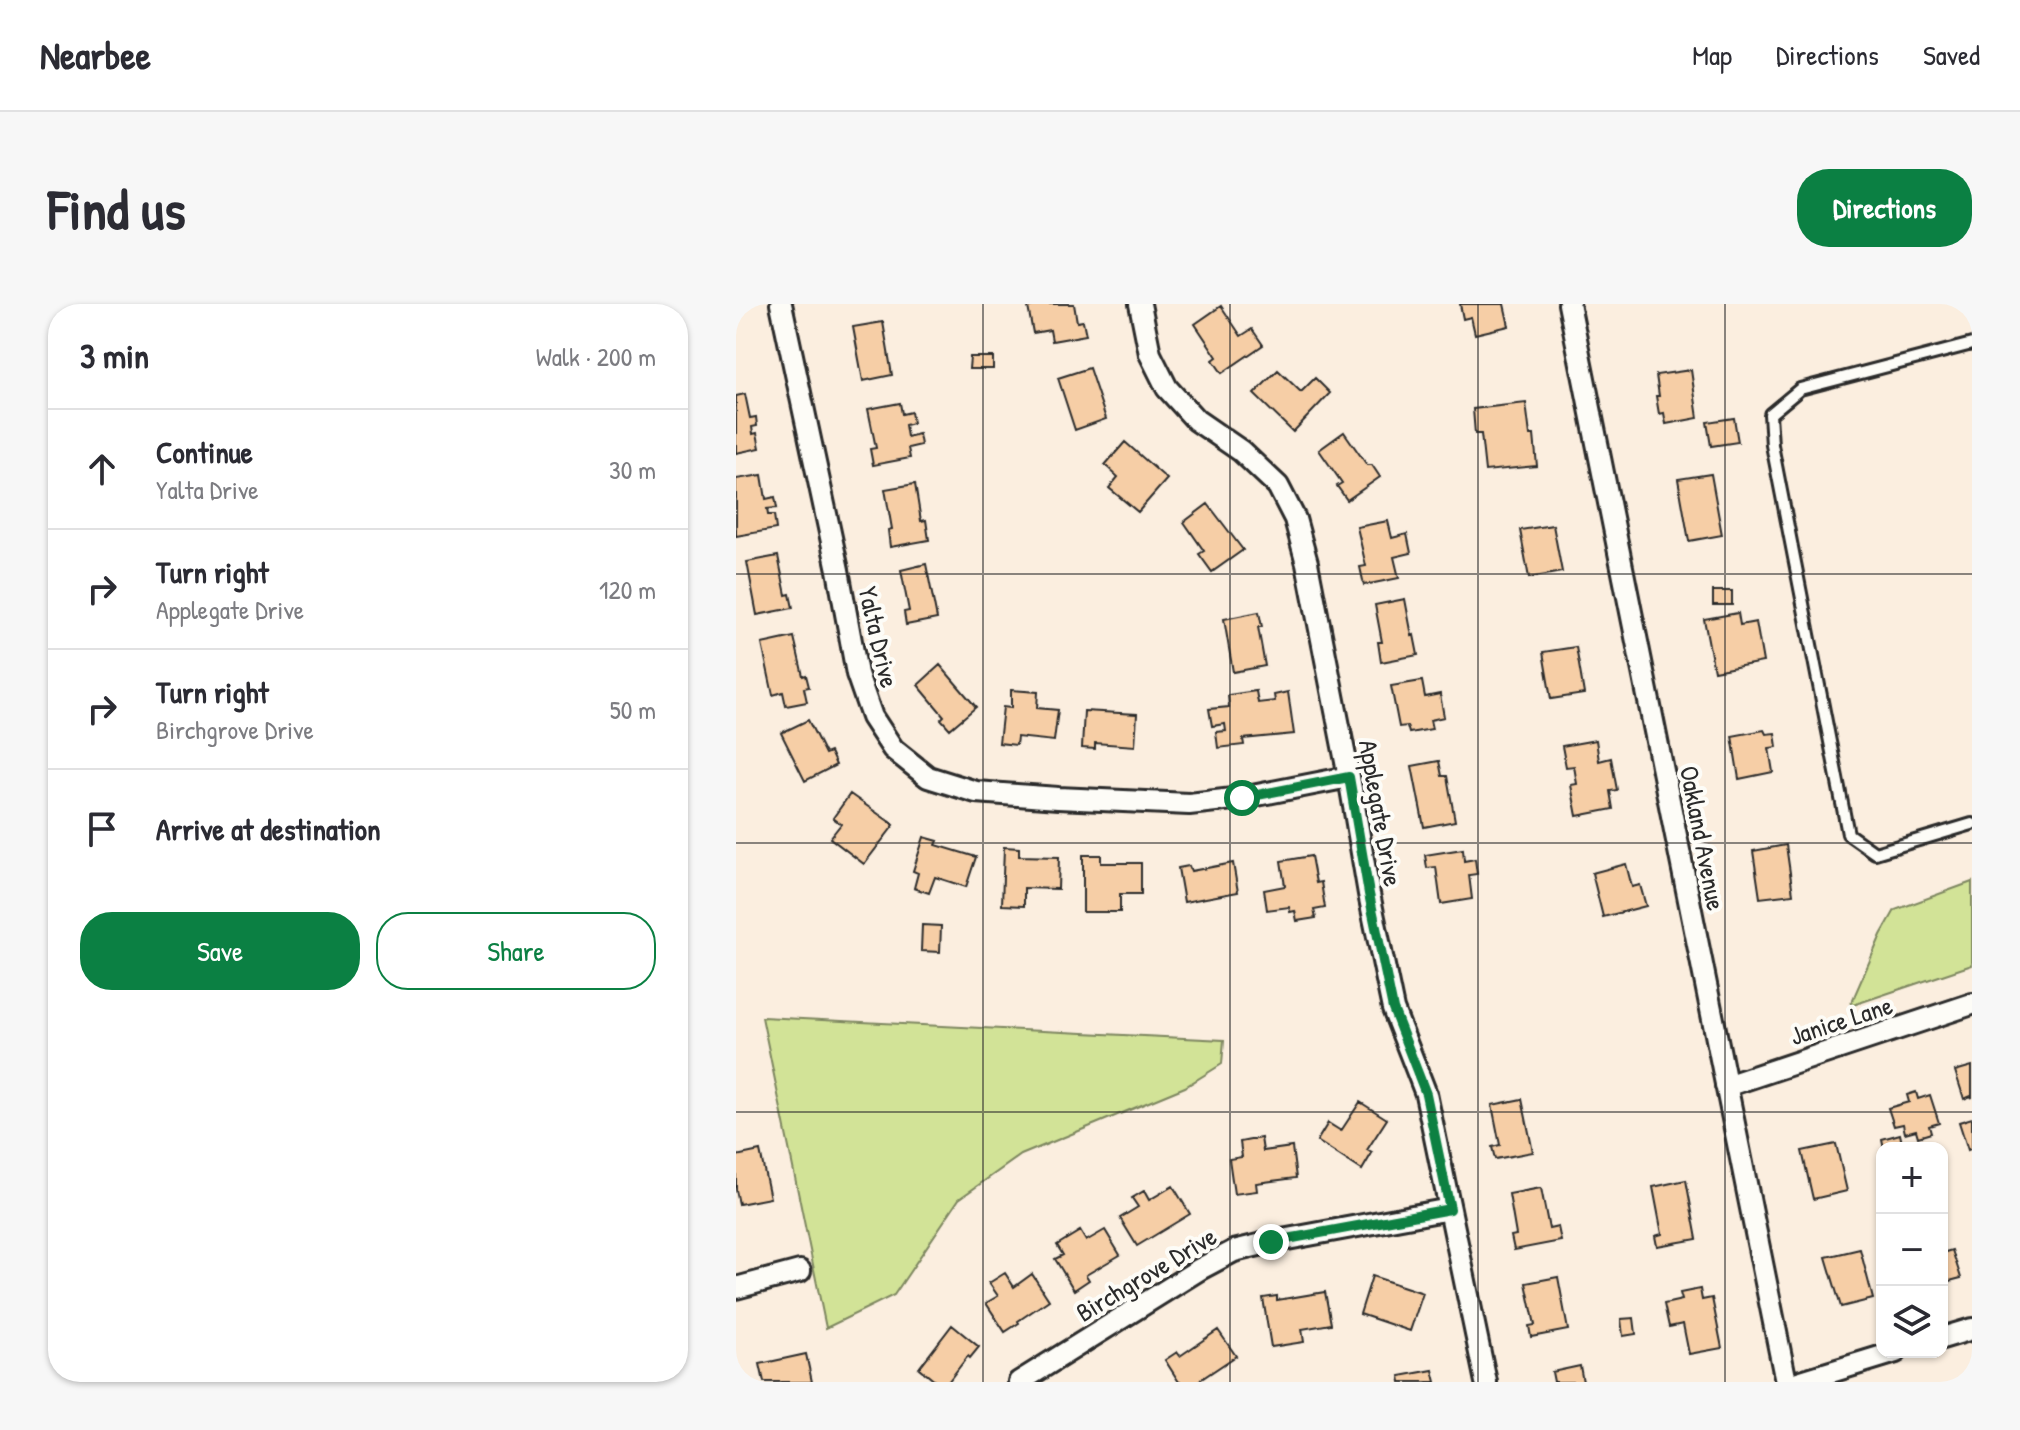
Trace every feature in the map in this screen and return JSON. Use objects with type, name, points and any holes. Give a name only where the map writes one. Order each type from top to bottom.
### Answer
[{"type":"street","name":"Yalta Drive","points":[[781,304],[857,674],[872,717],[893,749],[928,777],[976,792],[1058,798],[1189,804],[1242,798],[1349,777]]},
{"type":"street","name":"Applegate Drive","points":[[1140,304],[1150,354],[1167,388],[1196,420],[1241,451],[1278,486],[1295,519],[1307,563],[1393,1009],[1426,1094],[1486,1382]]},
{"type":"street","name":"Oakland Avenue","points":[[1569,304],[1786,1382]]},
{"type":"street","name":"Janice Lane","points":[[1726,1086],[1972,1004]]},
{"type":"street","name":"Birchgrove Drive","points":[[1019,1382],[1234,1251],[1450,1209]]},
{"type":"street","points":[[736,1288],[800,1271]]},
{"type":"street","points":[[1948,1336],[1972,1329]]},
{"type":"street","points":[[1798,1382],[1876,1358]]},
{"type":"lane","points":[[1972,344],[1800,389],[1770,414],[1772,445],[1848,834],[1875,853],[1972,824]]},
{"type":"green space","points":[[1972,882],[1972,965],[1850,1006],[1895,910]]},
{"type":"green space","points":[[762,1017],[1224,1040],[1222,1064],[1185,1087],[1021,1155],[959,1199],[894,1295],[826,1328]]},
{"type":"building","points":[[1074,304],[1077,322],[1083,321],[1086,335],[1052,341],[1050,330],[1033,333],[1028,307]]},
{"type":"building","points":[[1460,304],[1504,304],[1509,326],[1475,334],[1471,317],[1463,319]]},
{"type":"building","points":[[1221,306],[1241,336],[1252,329],[1263,345],[1222,373],[1213,360],[1217,357],[1195,324]]},
{"type":"building","points":[[883,322],[892,375],[863,381],[853,327]]},
{"type":"building","points":[[970,357],[993,357],[993,369],[969,369]]},
{"type":"building","points":[[1089,368],[1106,419],[1075,430],[1058,378]]},
{"type":"building","points":[[1278,370],[1301,392],[1315,378],[1330,393],[1293,432],[1254,394]]},
{"type":"building","points":[[1691,370],[1698,418],[1666,424],[1664,413],[1659,414],[1656,375]]},
{"type":"building","points":[[745,394],[750,418],[756,417],[757,426],[752,427],[753,434],[757,433],[760,448],[736,453],[736,396]]},
{"type":"building","points":[[900,403],[902,414],[911,412],[913,423],[905,425],[907,437],[919,434],[921,445],[908,448],[910,458],[873,465],[870,449],[876,448],[868,409]]},
{"type":"building","points":[[1526,403],[1537,466],[1485,471],[1481,434],[1475,434],[1473,409]]},
{"type":"building","points":[[1734,418],[1738,442],[1711,446],[1707,422]]},
{"type":"building","points":[[1344,432],[1367,465],[1372,465],[1380,477],[1347,500],[1337,486],[1342,483],[1319,450]]},
{"type":"building","points":[[1125,442],[1167,479],[1138,512],[1109,488],[1118,477],[1105,465]]},
{"type":"building","points":[[1711,474],[1722,535],[1689,541],[1678,479]]},
{"type":"building","points":[[762,475],[766,499],[775,497],[777,508],[767,509],[768,515],[774,515],[776,529],[736,536],[736,479]]},
{"type":"building","points":[[915,484],[921,521],[926,520],[929,540],[890,547],[888,530],[892,529],[885,489]]},
{"type":"building","points":[[1208,504],[1243,550],[1212,572],[1199,554],[1204,551],[1184,522]]},
{"type":"building","points":[[1388,521],[1392,538],[1407,534],[1411,553],[1394,557],[1399,578],[1364,585],[1360,567],[1366,566],[1357,527]]},
{"type":"building","points":[[1553,525],[1562,572],[1529,578],[1520,530]]},
{"type":"building","points":[[778,556],[786,595],[790,594],[793,608],[757,615],[747,562]]},
{"type":"building","points":[[926,564],[937,619],[906,625],[904,612],[909,611],[901,570]]},
{"type":"building","points":[[1713,591],[1732,591],[1732,605],[1713,605]]},
{"type":"building","points":[[1405,599],[1418,655],[1381,662],[1378,642],[1382,642],[1375,605]]},
{"type":"building","points":[[1259,612],[1262,627],[1258,627],[1265,666],[1233,672],[1224,619]]},
{"type":"building","points":[[1738,613],[1740,625],[1756,622],[1763,662],[1714,671],[1704,619]]},
{"type":"building","points":[[794,637],[803,676],[806,675],[809,687],[804,688],[807,702],[786,706],[783,692],[773,695],[762,644]]},
{"type":"building","points":[[1576,647],[1584,694],[1551,699],[1543,652]]},
{"type":"building","points":[[940,665],[976,707],[950,729],[941,719],[944,716],[918,685]]},
{"type":"building","points":[[1422,681],[1425,697],[1440,694],[1444,717],[1430,720],[1432,729],[1409,733],[1407,726],[1399,727],[1391,686]]},
{"type":"building","points":[[1011,690],[1038,692],[1037,708],[1058,710],[1054,741],[1017,737],[1016,745],[999,743],[1003,707],[1011,708]]},
{"type":"building","points":[[1256,691],[1258,703],[1275,701],[1274,695],[1288,692],[1294,734],[1243,739],[1244,745],[1218,748],[1216,732],[1226,731],[1225,724],[1212,726],[1209,709],[1229,707],[1228,695]]},
{"type":"building","points":[[1084,711],[1137,714],[1135,746],[1095,743],[1095,749],[1082,748]]},
{"type":"building","points":[[808,720],[825,754],[830,752],[836,765],[805,781],[781,733]]},
{"type":"building","points":[[1764,730],[1766,734],[1775,733],[1777,747],[1769,748],[1773,772],[1739,779],[1732,736]]},
{"type":"building","points":[[1596,740],[1599,761],[1611,758],[1617,790],[1610,791],[1613,809],[1577,816],[1571,785],[1577,784],[1574,766],[1566,767],[1562,746]]},
{"type":"building","points":[[1439,761],[1442,776],[1447,776],[1455,821],[1424,827],[1412,766]]},
{"type":"building","points":[[850,794],[894,825],[864,864],[830,838],[841,824],[833,818]]},
{"type":"building","points":[[924,837],[938,841],[936,845],[976,857],[966,887],[935,877],[929,893],[914,888],[918,873],[913,871]]},
{"type":"building","points":[[1786,845],[1793,894],[1760,898],[1753,851]]},
{"type":"building","points":[[1004,847],[1019,848],[1019,856],[1059,857],[1058,889],[1024,888],[1024,906],[1002,905]]},
{"type":"building","points":[[1463,849],[1464,861],[1475,859],[1477,874],[1469,875],[1472,899],[1441,904],[1436,867],[1427,868],[1425,855]]},
{"type":"building","points":[[1083,855],[1101,855],[1101,863],[1141,863],[1141,894],[1120,894],[1120,912],[1083,912]]},
{"type":"building","points":[[1311,856],[1316,883],[1321,882],[1325,908],[1314,910],[1316,918],[1297,921],[1295,911],[1290,912],[1289,907],[1267,910],[1264,890],[1285,886],[1281,861]]},
{"type":"building","points":[[1233,863],[1238,892],[1184,902],[1178,868],[1189,866],[1191,871]]},
{"type":"building","points":[[1626,864],[1632,887],[1640,885],[1646,906],[1603,917],[1592,873]]},
{"type":"building","points":[[922,925],[941,926],[940,952],[921,951]]},
{"type":"building","points":[[1972,1066],[1972,1098],[1964,1099],[1955,1071]]},
{"type":"building","points":[[1916,1092],[1918,1099],[1930,1095],[1939,1123],[1929,1126],[1931,1133],[1918,1137],[1916,1130],[1905,1133],[1903,1124],[1894,1126],[1888,1108],[1909,1102],[1907,1095]]},
{"type":"building","points":[[1522,1099],[1533,1152],[1495,1159],[1492,1147],[1500,1145],[1492,1105]]},
{"type":"building","points":[[1360,1102],[1387,1119],[1367,1150],[1372,1153],[1362,1170],[1317,1141],[1328,1123],[1341,1131]]},
{"type":"building","points":[[1972,1118],[1972,1148],[1968,1150],[1959,1122]]},
{"type":"building","points":[[1900,1134],[1902,1142],[1883,1142],[1882,1139]]},
{"type":"building","points":[[1261,1138],[1263,1151],[1292,1147],[1296,1178],[1256,1183],[1257,1191],[1234,1194],[1229,1159],[1242,1157],[1240,1142]]},
{"type":"building","points":[[1836,1144],[1847,1191],[1813,1199],[1802,1151]]},
{"type":"building","points":[[760,1151],[770,1198],[739,1204],[736,1156]]},
{"type":"building","points":[[1686,1180],[1697,1239],[1657,1246],[1655,1236],[1662,1234],[1653,1187]]},
{"type":"building","points":[[1173,1186],[1190,1214],[1137,1246],[1120,1218],[1138,1207],[1132,1198],[1144,1191],[1149,1200]]},
{"type":"building","points":[[1541,1188],[1549,1229],[1558,1227],[1561,1241],[1514,1250],[1511,1236],[1516,1235],[1509,1194]]},
{"type":"building","points":[[1105,1230],[1120,1255],[1086,1275],[1089,1280],[1074,1290],[1055,1259],[1063,1255],[1057,1245],[1080,1231],[1086,1241]]},
{"type":"building","points":[[1860,1249],[1873,1299],[1841,1307],[1826,1257]]},
{"type":"building","points":[[1952,1250],[1961,1278],[1948,1281],[1948,1251]]},
{"type":"building","points":[[1005,1273],[1014,1287],[1032,1274],[1049,1300],[1005,1332],[986,1303],[998,1296],[989,1283]]},
{"type":"building","points":[[1372,1276],[1423,1293],[1410,1331],[1360,1314]]},
{"type":"building","points":[[1558,1277],[1568,1330],[1531,1337],[1529,1326],[1535,1325],[1526,1283]]},
{"type":"building","points":[[1700,1289],[1702,1300],[1712,1298],[1722,1348],[1689,1354],[1683,1324],[1669,1327],[1664,1304],[1682,1300],[1680,1293]]},
{"type":"building","points":[[1325,1292],[1331,1324],[1302,1329],[1304,1342],[1271,1347],[1263,1298],[1277,1296],[1277,1300]]},
{"type":"building","points":[[1634,1318],[1636,1334],[1623,1336],[1621,1319]]},
{"type":"building","points":[[952,1325],[979,1347],[948,1382],[936,1382],[919,1368]]},
{"type":"building","points":[[1218,1330],[1236,1356],[1197,1382],[1179,1382],[1165,1360],[1177,1352],[1180,1356]]},
{"type":"building","points":[[806,1354],[812,1382],[764,1382],[760,1364]]},
{"type":"building","points":[[1580,1366],[1583,1382],[1554,1382],[1552,1372]]},
{"type":"building","points":[[1433,1370],[1436,1382],[1401,1382],[1400,1376]]},
{"type":"route","points":[[1242,798],[1349,777],[1393,1009],[1426,1094],[1450,1209],[1271,1242]]}]
